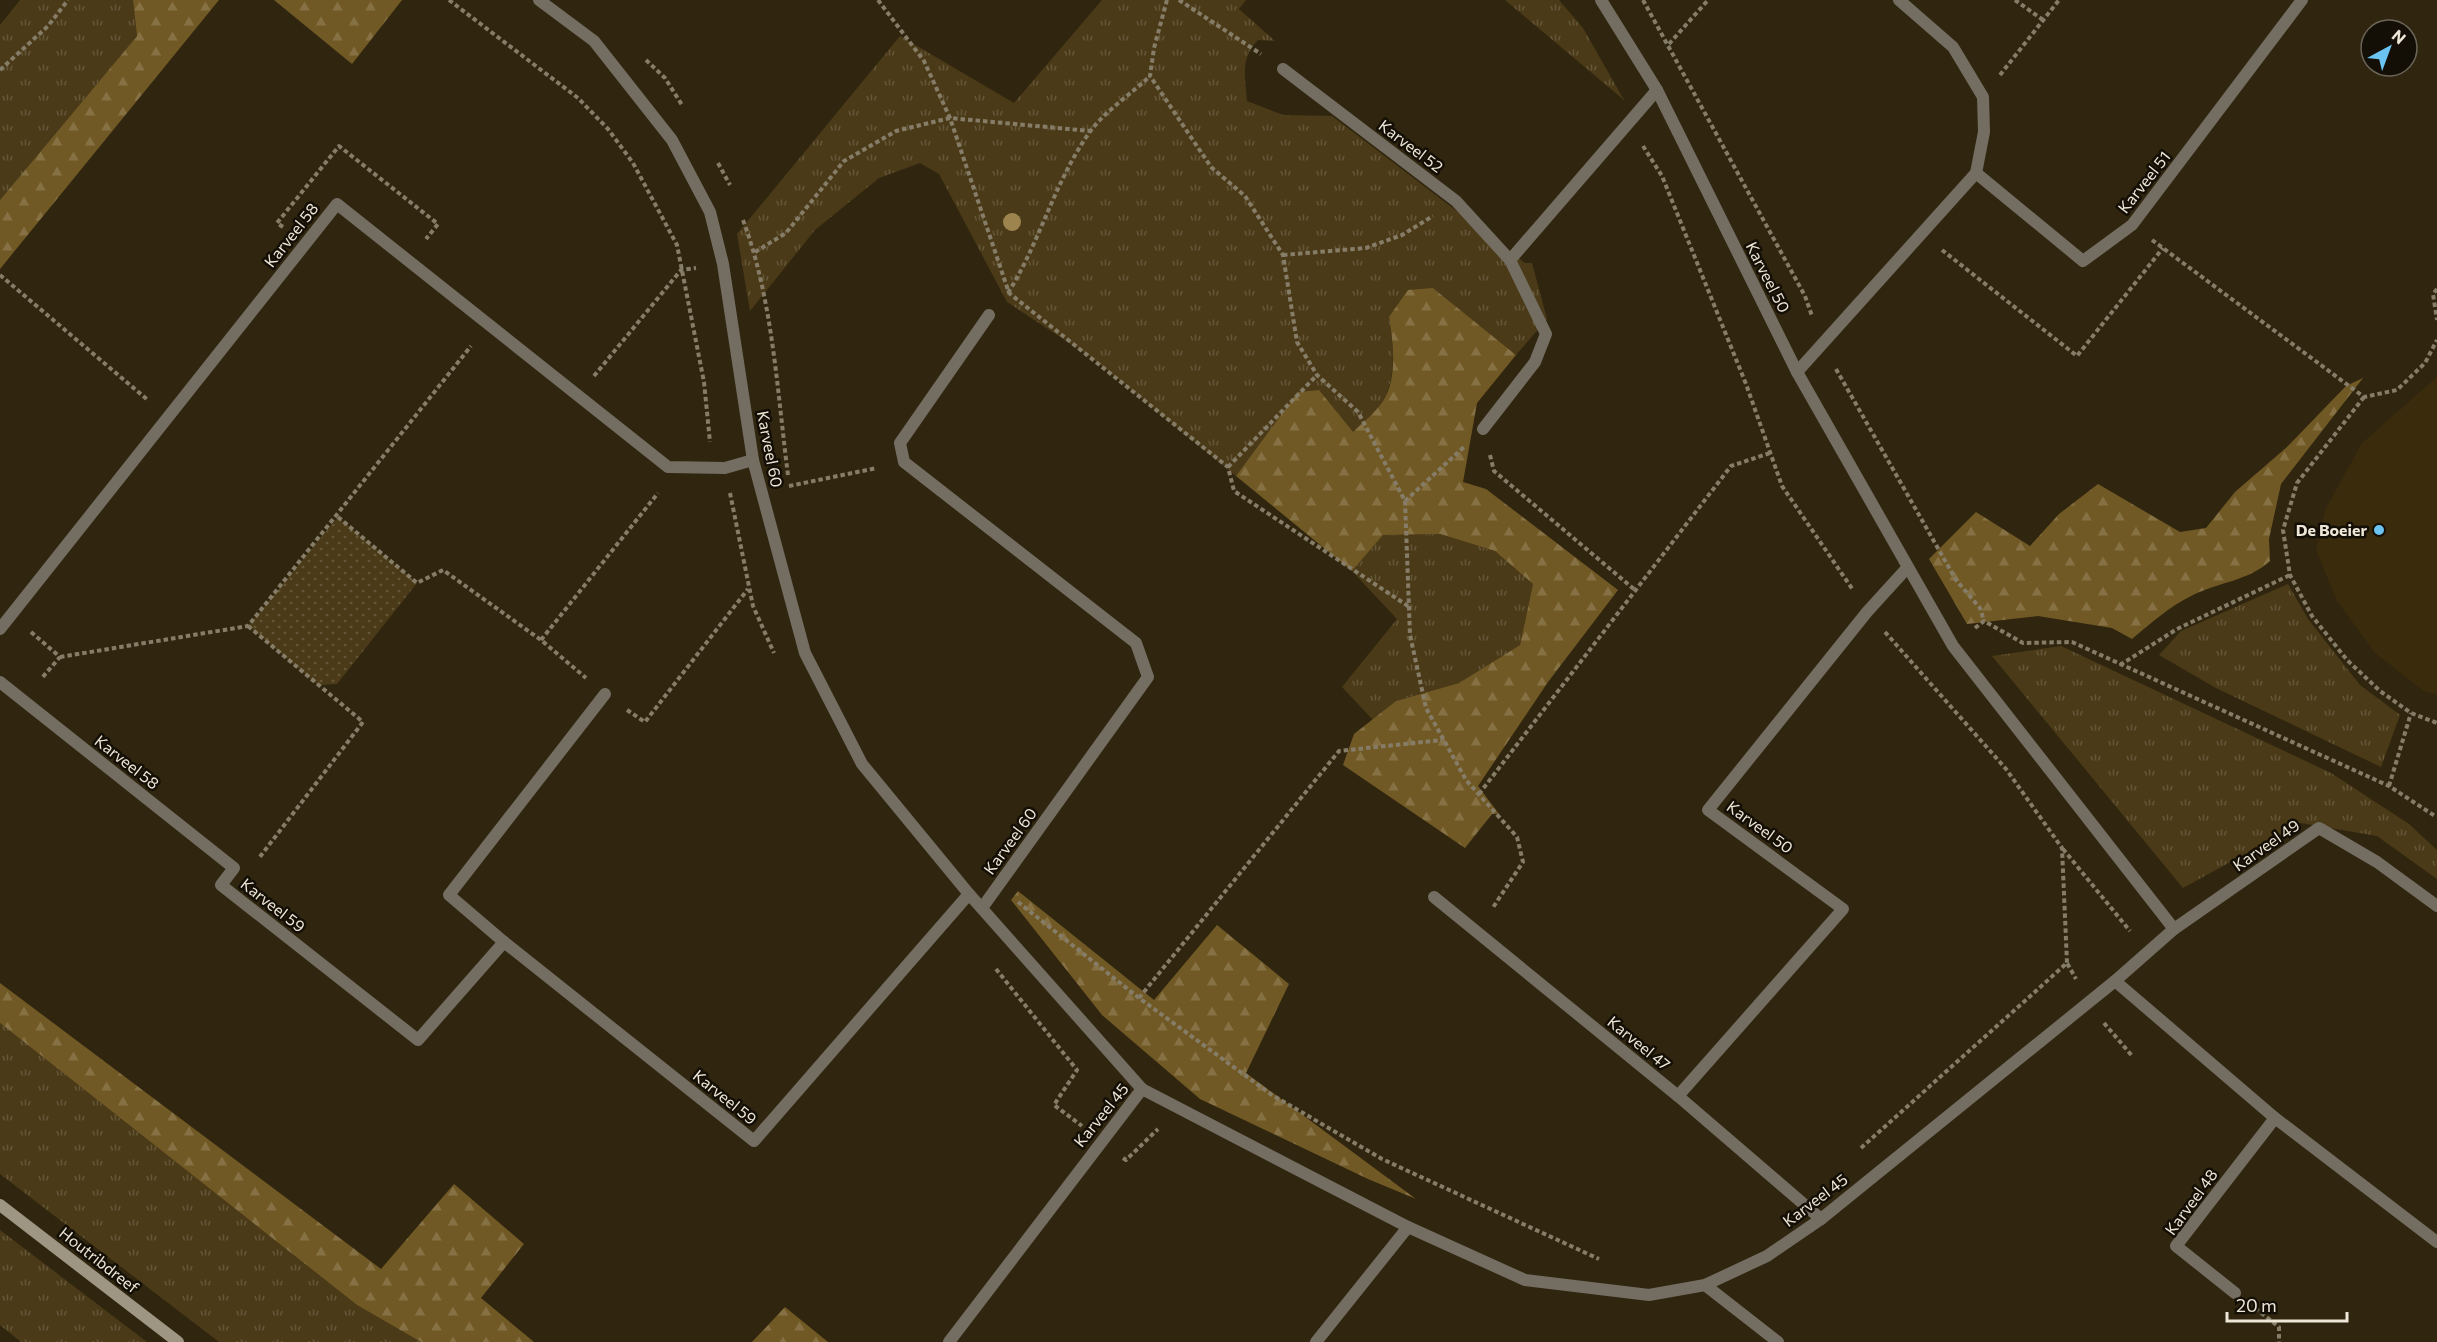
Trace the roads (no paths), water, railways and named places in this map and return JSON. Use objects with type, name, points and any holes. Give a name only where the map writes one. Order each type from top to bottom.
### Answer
[{"type":"main road","name":"Houtribdreef","points":[[0,1205],[178,1342]]},
{"type":"street","name":"Karveel 60","points":[[539,0],[594,41],[672,140],[710,212],[723,264],[753,460],[804,653],[862,764],[969,894],[1142,1089]]},
{"type":"street","name":"Karveel 50","points":[[1600,0],[1657,90],[1797,372],[1953,646],[2174,929]]},
{"type":"street","points":[[1797,372],[1976,172],[1984,132],[1983,97],[1953,46],[1899,0]]},
{"type":"street","name":"Karveel 51","points":[[1976,172],[2083,261],[2132,225],[2302,0]]},
{"type":"street","name":"Karveel 52","points":[[1283,69],[1456,201],[1510,260],[1546,334],[1535,362],[1483,429]]},
{"type":"street","points":[[1510,260],[1657,90]]},
{"type":"street","name":"Karveel 58","points":[[0,629],[337,204],[668,467],[724,468],[753,460]]},
{"type":"street","name":"Karveel 60","points":[[982,908],[1148,677],[1136,643],[904,462],[900,443],[989,315]]},
{"type":"street","name":"Karveel 50","points":[[1678,1096],[1843,909],[1708,810],[1867,612],[1907,568]]},
{"type":"street","name":"Karveel 58","points":[[0,682],[234,867]]},
{"type":"street","name":"Karveel 59","points":[[605,694],[450,895],[504,942],[754,1141],[969,894]]},
{"type":"street","name":"Karveel 49","points":[[2174,929],[2319,828],[2377,862],[2437,906]]},
{"type":"street","name":"Karveel 59","points":[[234,867],[221,885],[418,1040],[504,942]]},
{"type":"street","name":"Karveel 47","points":[[1434,897],[1678,1096],[1821,1219]]},
{"type":"street","name":"Karveel 45","points":[[949,1342],[1142,1089],[1408,1227],[1525,1280],[1649,1294],[1706,1285],[1767,1256],[1821,1219],[2088,1004],[2174,929]]},
{"type":"street","points":[[2115,981],[2275,1118],[2437,1242]]},
{"type":"street","name":"Karveel 48","points":[[2235,1293],[2176,1246],[2275,1118]]},
{"type":"street","points":[[1316,1342],[1408,1227]]},
{"type":"street","points":[[1706,1285],[1778,1342]]},
{"type":"place","name":"De Boeier","points":[[2379,530]]}]
